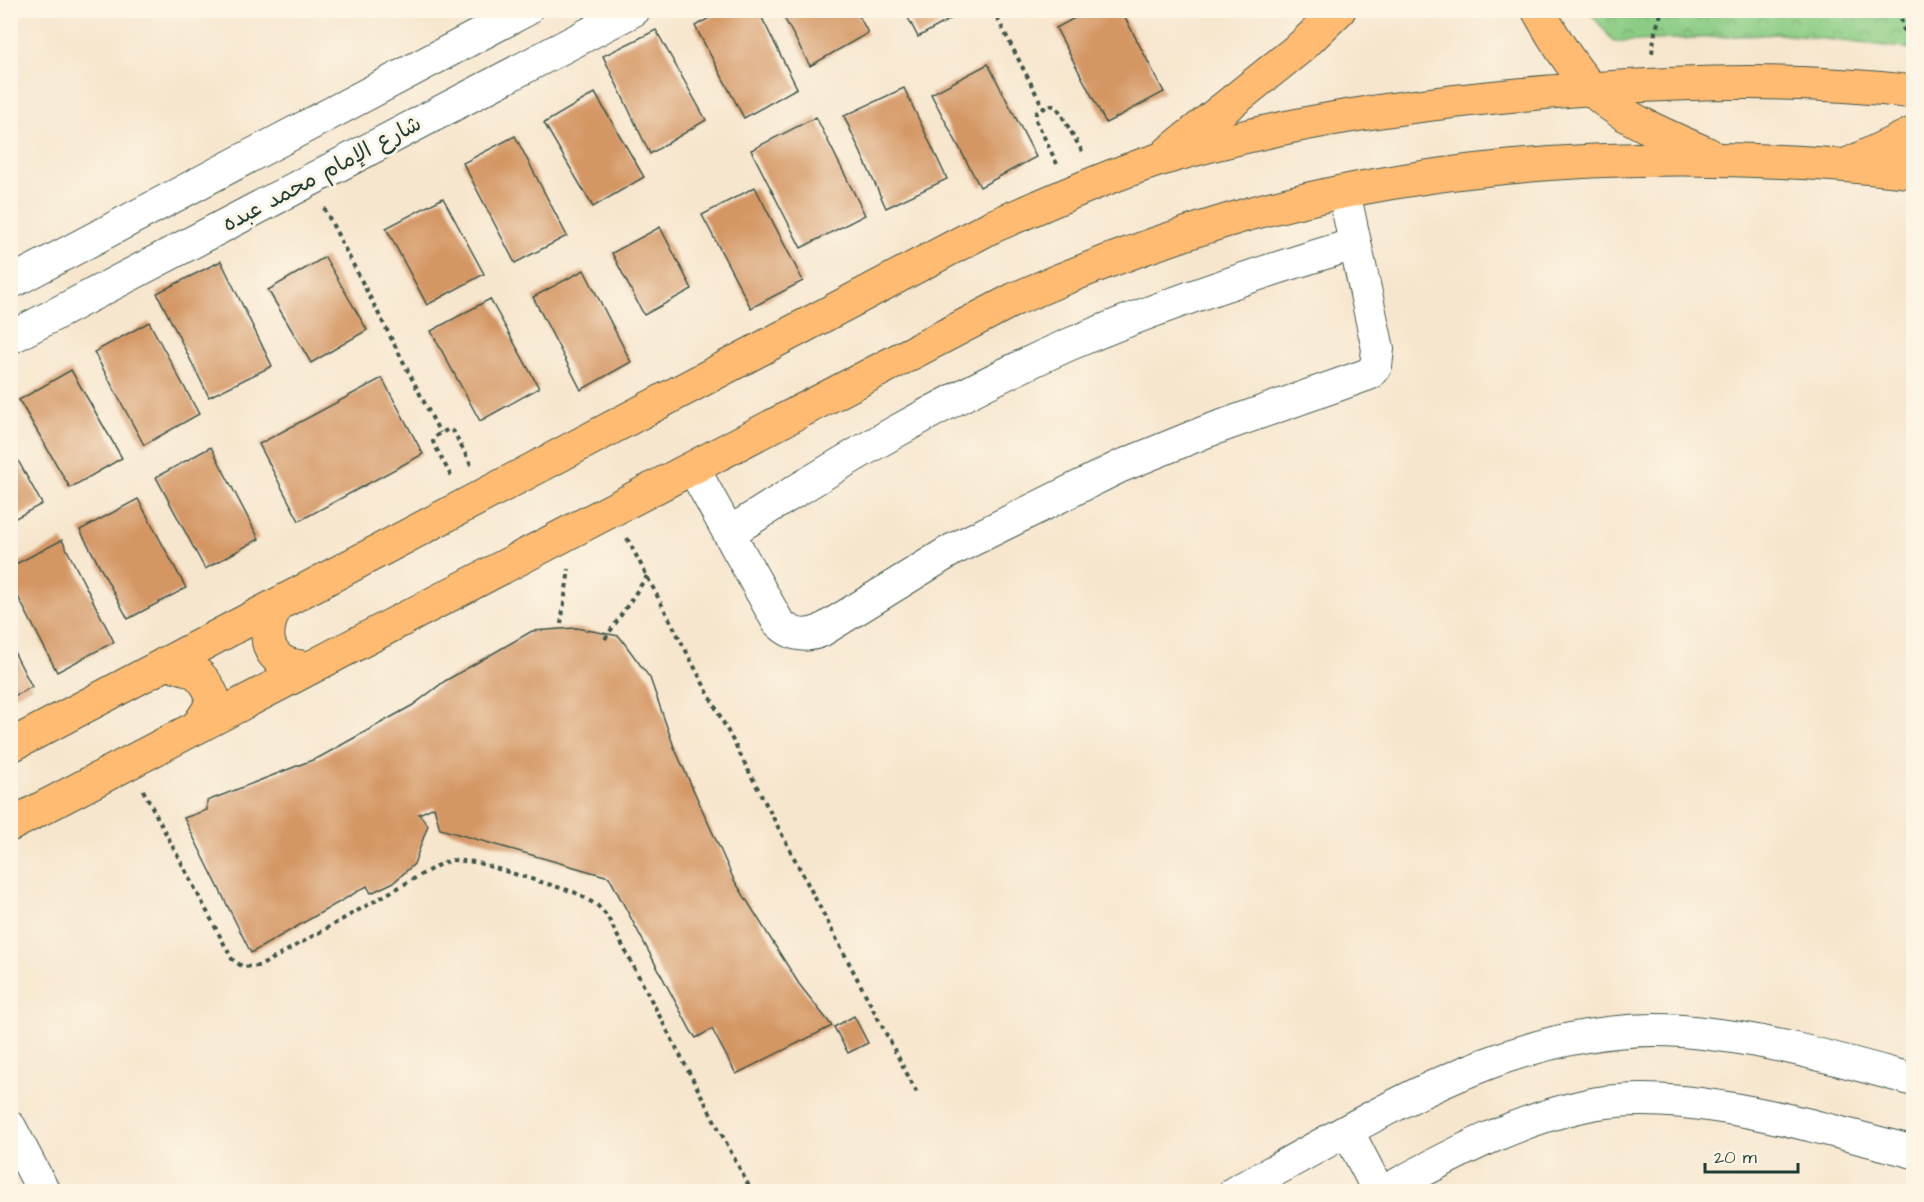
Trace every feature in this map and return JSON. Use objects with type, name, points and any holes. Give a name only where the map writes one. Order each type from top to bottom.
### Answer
[{"type":"main road","points":[[1158,160],[1302,46],[1339,10]]},
{"type":"main road","points":[[1538,10],[1552,37],[1592,89],[1636,120],[1716,158]]},
{"type":"main road","points":[[10,746],[991,226],[1158,160],[1265,134],[1373,113],[1482,98],[1645,85],[1778,82],[1912,92]]},
{"type":"main road","points":[[1847,165],[1914,134]]},
{"type":"main road","points":[[10,825],[1015,299],[1081,271],[1170,238],[1250,214],[1344,192],[1496,169],[1716,158],[1847,165],[1914,172]]},
{"type":"main road","points":[[277,605],[269,619],[266,636],[274,653],[285,663],[308,668]]},
{"type":"main road","points":[[166,663],[197,671],[213,697],[208,711],[197,727]]},
{"type":"street","points":[[10,283],[526,10]]},
{"type":"street","name":"شارع الإمام محمد عبده","points":[[10,338],[634,10]]},
{"type":"street","points":[[245,160],[268,203]]},
{"type":"street","points":[[693,468],[778,622],[793,633],[812,634],[821,631],[952,550],[1087,482],[1205,432],[1369,374],[1376,366],[1377,349],[1344,192]]},
{"type":"street","points":[[729,533],[888,435],[976,388],[1066,346],[1158,308],[1252,274],[1355,244]]},
{"type":"street","points":[[1235,1191],[1270,1183],[1348,1132],[1451,1077],[1494,1059],[1539,1045],[1609,1033],[1680,1031],[1756,1040],[1914,1080]]},
{"type":"street","points":[[1348,1132],[1381,1191],[1480,1141],[1530,1120],[1585,1105],[1637,1101],[1729,1108],[1914,1152]]},
{"type":"street","points":[[10,1127],[44,1191]]},
{"type":"path","points":[[993,10],[1044,109]]},
{"type":"path","points":[[1645,85],[1662,10]]},
{"type":"path","points":[[1899,10],[1909,49],[1912,92]]},
{"type":"path","points":[[1053,104],[1057,107],[1086,188],[1035,118],[1036,113],[1053,104]]},
{"type":"path","points":[[310,181],[440,434]]},
{"type":"path","points":[[465,503],[433,439],[449,429],[453,432],[475,472]]},
{"type":"path","points":[[613,509],[917,1093]]},
{"type":"path","points":[[561,624],[574,530]]},
{"type":"path","points":[[605,639],[647,576]]},
{"type":"path","points":[[129,763],[232,959],[243,967],[260,966],[440,864],[452,860],[475,862],[586,897],[607,916],[752,1191]]},
{"type":"green space","points":[[1589,11],[1913,11],[1913,49],[1780,34],[1614,42]]},
{"type":"building","points":[[723,10],[758,10],[797,88],[744,118],[695,26]]},
{"type":"building","points":[[780,10],[856,10],[868,33],[810,66]]},
{"type":"building","points":[[904,10],[967,10],[918,37]]},
{"type":"building","points":[[1089,10],[1121,10],[1164,92],[1106,123],[1056,28]]},
{"type":"building","points":[[656,30],[706,120],[650,154],[603,56]]},
{"type":"building","points":[[988,64],[1036,157],[980,187],[931,94]]},
{"type":"building","points":[[904,88],[947,179],[886,208],[844,116]]},
{"type":"building","points":[[595,93],[644,177],[593,207],[544,123]]},
{"type":"building","points":[[816,117],[865,215],[801,248],[751,150]]},
{"type":"building","points":[[515,136],[567,236],[515,263],[463,163]]},
{"type":"building","points":[[755,187],[803,281],[751,308],[702,215]]},
{"type":"building","points":[[443,198],[484,274],[427,305],[386,228]]},
{"type":"building","points":[[660,227],[692,289],[644,315],[612,253]]},
{"type":"building","points":[[325,257],[367,330],[311,363],[268,290]]},
{"type":"building","points":[[221,261],[272,366],[209,397],[157,293]]},
{"type":"building","points":[[584,270],[631,362],[581,390],[533,297]]},
{"type":"building","points":[[490,299],[539,388],[480,421],[431,331]]},
{"type":"building","points":[[149,322],[199,414],[144,445],[94,352]]},
{"type":"building","points":[[71,370],[122,458],[70,488],[19,400]]},
{"type":"building","points":[[382,378],[423,454],[299,521],[259,444]]},
{"type":"building","points":[[10,446],[42,504],[10,521]]},
{"type":"building","points":[[211,447],[259,539],[205,569],[156,477]]},
{"type":"building","points":[[138,499],[186,588],[128,619],[80,530]]},
{"type":"building","points":[[62,540],[114,642],[57,672],[10,581],[10,567]]},
{"type":"building","points":[[576,628],[619,636],[650,678],[674,747],[734,880],[799,984],[832,1026],[736,1074],[712,1029],[696,1038],[691,1031],[609,877],[440,829],[434,807],[419,814],[428,825],[414,864],[394,882],[371,893],[367,886],[251,953],[184,818],[207,810],[207,801],[320,757],[413,705],[445,681],[532,631]]},
{"type":"building","points":[[10,644],[32,687],[10,698]]},
{"type":"building","points":[[854,1016],[868,1043],[848,1053],[834,1027]]}]
